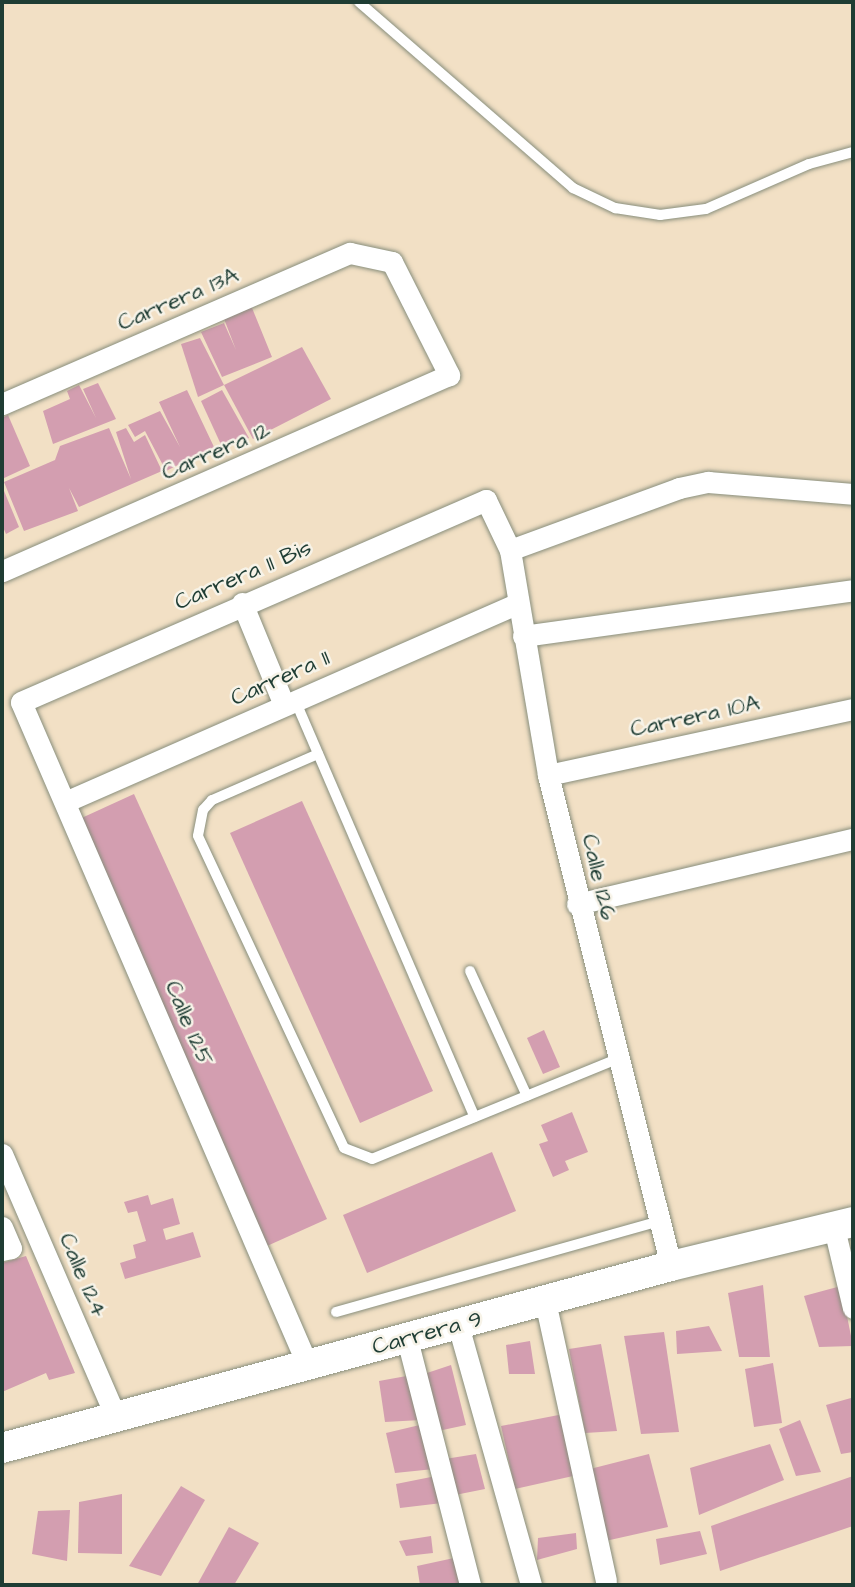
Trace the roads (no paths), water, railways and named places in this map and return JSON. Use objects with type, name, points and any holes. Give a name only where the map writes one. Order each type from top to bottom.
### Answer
[{"type":"street","name":"Carrera 13A","points":[[2,404],[350,253],[377,256],[392,262],[449,375]]},
{"type":"street","name":"Carrera 12","points":[[2,571],[449,375]]},
{"type":"street","points":[[510,550],[679,488],[708,482],[853,494]]},
{"type":"street","name":"Calle 126","points":[[486,500],[510,550],[548,775],[578,904],[671,1266]]},
{"type":"street","name":"Carrera 11 Bis","points":[[21,702],[242,603],[486,500]]},
{"type":"street","points":[[523,636],[853,590]]},
{"type":"street","points":[[242,603],[289,702]]},
{"type":"street","name":"Carrera 11","points":[[65,803],[518,603]]},
{"type":"street","name":"Calle 125","points":[[21,702],[308,1366]]},
{"type":"street","name":"Carrera 10A","points":[[548,775],[853,709]]},
{"type":"street","points":[[578,904],[853,839]]},
{"type":"street","name":"Calle 124","points":[[2,1154],[116,1417]]},
{"type":"street","points":[[844,1225],[853,1308]]},
{"type":"street","name":"Carrera 9","points":[[2,1448],[671,1266],[844,1225]]},
{"type":"street","points":[[2,1227],[6,1249]]},
{"type":"street","points":[[544,1301],[606,1580]]},
{"type":"street","points":[[458,1325],[531,1585]]},
{"type":"street","points":[[407,1339],[470,1585]]},
{"type":"lane","points":[[359,2],[573,188],[615,208],[660,215],[706,209],[810,164],[853,152]]},
{"type":"lane","points":[[289,702],[318,754],[475,1118]]},
{"type":"lane","points":[[318,754],[212,800],[199,822],[202,849],[344,1148],[372,1159],[617,1059]]},
{"type":"lane","points":[[470,971],[527,1096]]},
{"type":"lane","points":[[336,1312],[659,1221]]}]
